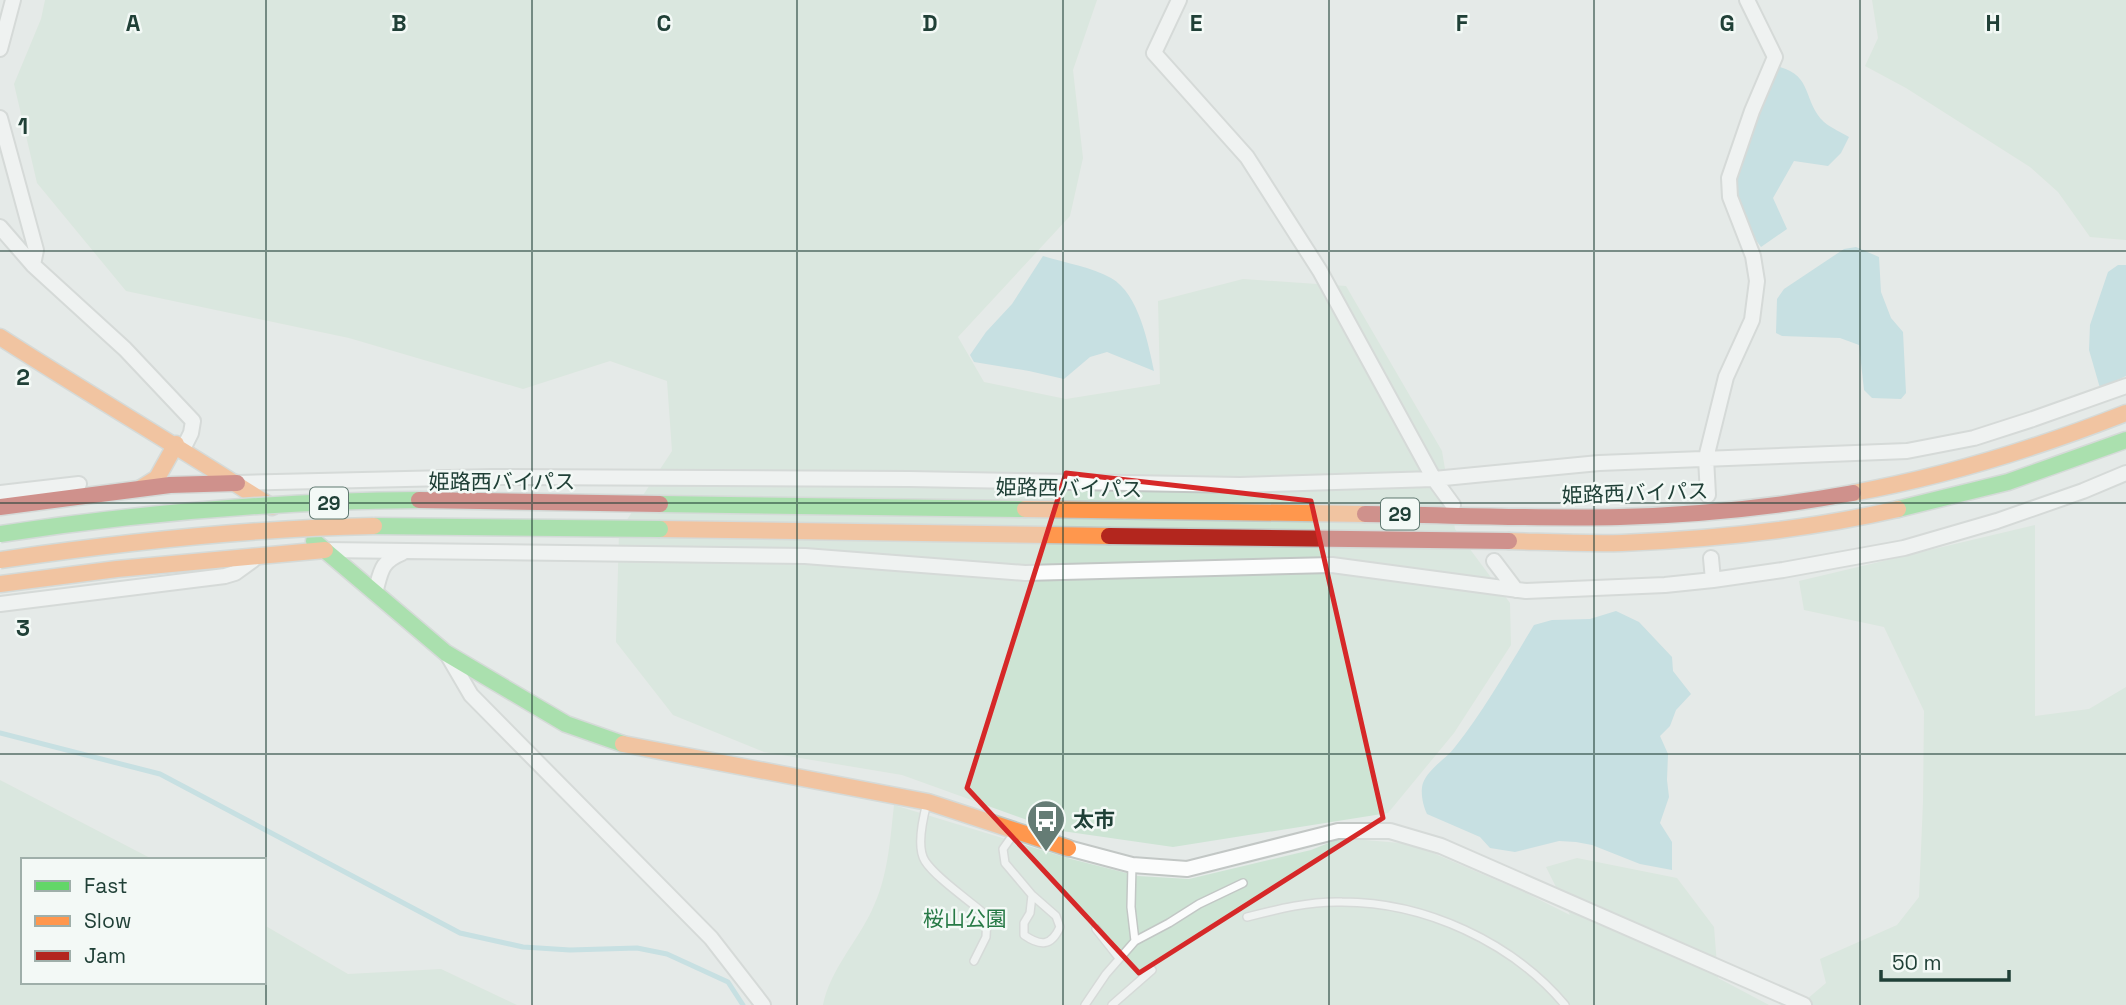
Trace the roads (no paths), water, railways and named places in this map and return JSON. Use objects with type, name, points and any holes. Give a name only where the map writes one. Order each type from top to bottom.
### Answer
[{"type":"main road","points":[[0,337],[84,391],[237,482],[293,523],[446,653],[566,724],[615,743],[928,802],[1068,848]]},
{"type":"main road","name":"姫路西バイパス","points":[[0,534],[142,516],[380,501],[1619,517],[1719,512],[1799,502],[1911,481],[2042,444],[2126,413]]},
{"type":"main road","name":"29","points":[[0,560],[144,541],[260,531],[380,527],[1386,541],[1631,542],[1720,537],[1803,527],[1905,508],[1979,490],[2126,440]]},
{"type":"main road","points":[[141,488],[157,478],[179,447]]},
{"type":"main road","points":[[0,507],[141,488],[237,482]]},
{"type":"main road","points":[[0,584],[117,569],[324,550]]},
{"type":"street","points":[[0,49],[13,0]]},
{"type":"street","points":[[1179,0],[1154,53],[1247,157],[1320,271],[1434,479],[1453,505]]},
{"type":"street","points":[[1708,495],[1706,458],[1726,377],[1752,320],[1757,281],[1753,256],[1730,197],[1729,178],[1752,111],[1775,57],[1747,0]]},
{"type":"street","points":[[0,118],[36,250],[33,265]]},
{"type":"street","points":[[0,227],[33,265],[125,349],[193,421],[191,433],[179,447]]},
{"type":"street","points":[[237,482],[492,477],[881,478],[1240,485],[1434,479],[1599,463],[1907,451],[1974,438],[2126,386]]},
{"type":"street","points":[[324,550],[805,556],[1025,573],[1332,565],[1527,591],[1665,585],[1713,580],[1904,548],[1997,522],[2083,491],[2126,472]]},
{"type":"street","points":[[0,493],[126,479],[141,488]]},
{"type":"street","points":[[293,523],[299,500],[312,481]]},
{"type":"street","points":[[0,604],[235,573],[259,556],[268,543],[269,505]]},
{"type":"street","points":[[375,593],[385,563],[406,551]]},
{"type":"street","points":[[1712,558],[1713,580]]},
{"type":"street","points":[[1494,561],[1516,590]]},
{"type":"street","points":[[446,653],[471,695],[710,938],[763,1005]]},
{"type":"street","points":[[1068,848],[1132,865],[1187,869],[1338,831],[1391,831],[1441,846],[1804,1005]]},
{"type":"lane","points":[[928,802],[920,829],[923,860],[987,916],[986,937],[974,961]]},
{"type":"lane","points":[[1016,832],[1003,849],[1005,863],[1032,895],[1056,915],[1060,927],[1056,935],[1044,944],[1036,943],[1024,935],[1024,923],[1030,913],[1032,895]]},
{"type":"lane","points":[[1132,865],[1131,907],[1135,941]]},
{"type":"lane","points":[[1085,1005],[1119,958],[1135,941],[1199,904],[1243,883]]},
{"type":"lane","points":[[1247,917],[1308,904],[1343,902],[1390,906],[1423,915],[1456,926],[1494,946],[1523,966],[1565,1005]]},
{"type":"lane","points":[[1096,929],[1119,958]]},
{"type":"lane","points":[[1112,1005],[1152,970]]},
{"type":"water","points":[[1780,67],[1791,71],[1803,83],[1817,114],[1824,122],[1849,137],[1841,153],[1828,166],[1794,161],[1773,198],[1787,229],[1761,247],[1752,235],[1736,196],[1734,181],[1749,134]]},
{"type":"water","points":[[1856,247],[1879,257],[1881,292],[1891,318],[1903,332],[1906,393],[1901,399],[1872,398],[1864,390],[1859,345],[1840,338],[1782,336],[1776,333],[1777,299],[1784,289],[1844,249]]},
{"type":"water","points":[[1043,256],[1095,271],[1121,285],[1141,320],[1154,371],[1107,352],[1090,357],[1064,379],[974,362],[970,355],[986,332],[1012,304]]},
{"type":"water","points":[[2118,265],[2126,265],[2126,376],[2100,388],[2089,350],[2090,325],[2108,272]]},
{"type":"water","points":[[1616,611],[1639,622],[1672,657],[1673,671],[1691,694],[1676,710],[1670,726],[1660,736],[1668,754],[1669,797],[1660,823],[1672,842],[1672,870],[1640,864],[1592,845],[1576,842],[1559,841],[1515,852],[1490,848],[1480,837],[1427,814],[1423,803],[1423,783],[1433,768],[1466,733],[1534,625],[1552,620],[1590,619]]},
{"type":"waterway","points":[[0,733],[160,774],[460,933],[523,947],[570,950],[637,948],[667,954],[728,982],[743,1005]]},
{"type":"place","name":"太市","points":[[1046,853]]},
{"type":"park label","name":"桜山公園","points":[[965,918]]}]
